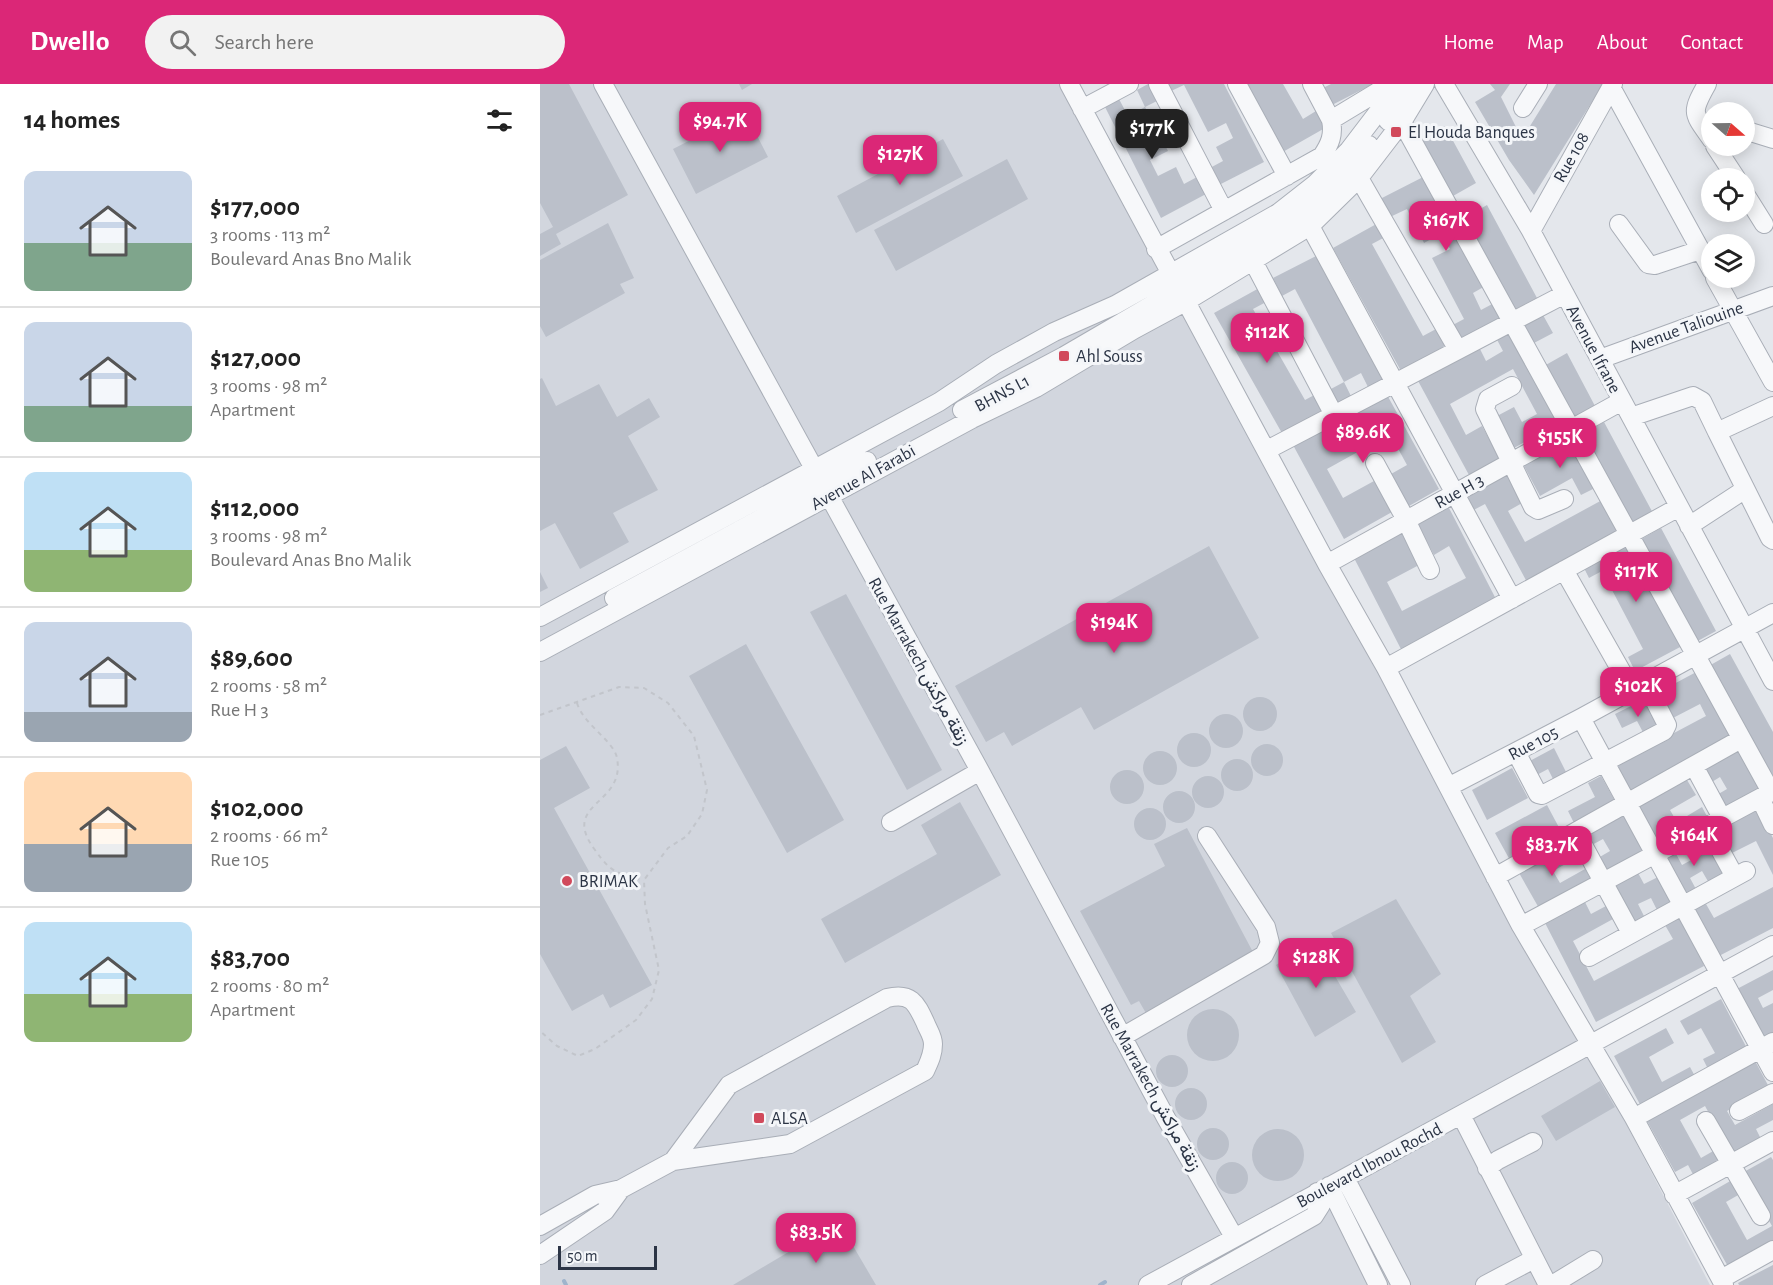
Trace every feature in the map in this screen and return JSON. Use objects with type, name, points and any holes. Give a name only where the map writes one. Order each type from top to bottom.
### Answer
[{"type":"street","name":"Rue Marrakech زنقة مراكش","points":[[603,84],[980,771],[1122,1037],[1234,1237]]},
{"type":"street","points":[[1069,84],[1156,249],[1450,786],[1521,926],[1634,1118],[1723,1282],[1773,1250]]},
{"type":"street","points":[[1082,109],[1129,84]]},
{"type":"street","points":[[1158,84],[1224,211]]},
{"type":"street","points":[[1237,84],[1287,176]]},
{"type":"street","points":[[1156,249],[1322,156],[1329,145],[1333,131],[1331,120],[1312,84]]},
{"type":"street","points":[[1331,120],[1379,91],[1383,84]]},
{"type":"street","points":[[1179,290],[1258,226],[1306,191],[1333,167],[1364,131],[1394,84]]},
{"type":"street","points":[[1179,290],[1318,202],[1370,144],[1389,119],[1410,84]]},
{"type":"street","points":[[1179,290],[1320,204],[1394,121],[1415,84]]},
{"type":"street","points":[[1179,290],[1253,261],[1310,226],[1359,178],[1402,122],[1425,84]]},
{"type":"street","name":"Avenue Ifrane","points":[[1444,84],[1531,231],[1773,681]]},
{"type":"street","points":[[1523,108],[1538,84]]},
{"type":"street","points":[[1701,123],[1694,112],[1695,105],[1707,84]]},
{"type":"street","points":[[1612,86],[1700,250],[1655,265],[1648,264],[1619,224]]},
{"type":"street","name":"Rue 108","points":[[1531,231],[1612,86]]},
{"type":"street","points":[[1402,122],[1741,739],[1768,794],[1773,825]]},
{"type":"street","points":[[1755,133],[1773,139]]},
{"type":"street","points":[[1359,178],[1458,350]]},
{"type":"street","points":[[1755,210],[1764,224]]},
{"type":"street","points":[[1310,226],[1512,599]]},
{"type":"street","points":[[1253,261],[1334,415]]},
{"type":"street","points":[[1721,288],[1773,382]]},
{"type":"street","name":"Avenue Al Farabi","points":[[540,617],[1036,388],[1135,329],[1179,290]]},
{"type":"street","name":"Avenue Al Farabi","points":[[540,652],[822,485],[996,364],[1064,326],[1115,305],[1179,290]]},
{"type":"street","points":[[1267,450],[1565,294]]},
{"type":"street","name":"Avenue Taliouine","points":[[1600,359],[1773,296]]},
{"type":"street","points":[[1512,386],[1488,399],[1485,409],[1535,509],[1538,510],[1564,499]]},
{"type":"street","name":"Rue H 3","points":[[1327,564],[1571,429],[1627,409],[1693,396],[1702,401],[1744,490],[1773,540]]},
{"type":"street","points":[[1717,432],[1773,406]]},
{"type":"street","points":[[1375,463],[1430,570]]},
{"type":"street","points":[[540,641],[822,485]]},
{"type":"street","points":[[1689,526],[1744,490]]},
{"type":"street","points":[[1386,668],[1679,507]]},
{"type":"street","points":[[1516,752],[1541,795],[1666,729],[1667,725],[1564,570]]},
{"type":"street","name":"Rue 105","points":[[1450,786],[1581,718],[1773,613]]},
{"type":"street","points":[[1581,718],[1719,974],[1767,1045],[1773,1072]]},
{"type":"street","points":[[1495,877],[1741,739]]},
{"type":"street","points":[[1590,957],[1740,874],[1714,822],[1694,766]]},
{"type":"street","points":[[891,822],[980,771]]},
{"type":"street","points":[[1521,926],[1768,794]]},
{"type":"street","points":[[1576,832],[1631,933]]},
{"type":"street","points":[[1122,1037],[1264,955],[1270,943],[1266,927],[1207,836]]},
{"type":"street","name":"Boulevard Ibnou Rochd","points":[[1148,1285],[1773,945]]},
{"type":"street","points":[[540,1226],[596,1195],[621,1189],[673,1161],[790,1144],[925,1071],[931,1059],[932,1038],[916,1003],[908,998],[897,996],[887,998],[729,1085],[673,1161]]},
{"type":"street","points":[[1634,1118],[1767,1045]]},
{"type":"street","points":[[1739,1111],[1773,1094]]},
{"type":"street","points":[[1461,1115],[1534,1259],[1550,1285],[1593,1260]]},
{"type":"street","points":[[1706,1121],[1761,1216]]},
{"type":"street","points":[[1674,1195],[1773,1141]]},
{"type":"street","points":[[1487,1168],[1533,1142]]},
{"type":"street","points":[[1191,1285],[1314,1216],[1331,1185]]},
{"type":"street","points":[[1331,1185],[1378,1285]]},
{"type":"street","points":[[1331,1185],[1401,1285]]},
{"type":"street","points":[[540,1255],[605,1211],[621,1189]]},
{"type":"street","points":[[1213,1249],[1223,1268]]},
{"type":"street","points":[[1485,1285],[1534,1259]]},
{"type":"path","points":[[540,715],[619,687],[644,688],[668,703],[694,736],[707,790],[702,814],[687,836],[668,848],[644,880],[645,904],[659,970],[652,999],[636,1020],[595,1049],[578,1056],[557,1046],[540,1031]]},
{"type":"path","points":[[577,702],[580,714],[616,755],[618,768],[614,787],[587,813],[583,823],[584,832],[599,856],[614,872],[644,880]]},
{"type":"shaded area","points":[[540,84],[1068,84],[1582,1039],[1710,1285],[540,1285]]},
{"type":"building","points":[[540,84],[569,84],[628,195],[556,234],[561,244],[540,256],[540,234],[553,227],[540,203]]},
{"type":"building","points":[[739,84],[752,84],[742,90]]},
{"type":"building","points":[[1153,84],[1161,99],[1145,107],[1137,90]]},
{"type":"building","points":[[1167,84],[1224,84],[1264,162],[1217,186],[1208,169],[1223,161],[1216,147],[1233,138],[1226,123],[1208,132],[1184,85],[1171,91]]},
{"type":"building","points":[[1242,84],[1283,84],[1303,119],[1316,111],[1325,128],[1281,153]]},
{"type":"building","points":[[1331,84],[1373,84],[1330,106],[1321,89]]},
{"type":"building","points":[[1490,84],[1510,84],[1501,97],[1522,139],[1556,84],[1603,84],[1534,195],[1509,160],[1475,102],[1495,90]]},
{"type":"building","points":[[1119,99],[1128,116],[1145,107],[1168,151],[1150,160],[1158,176],[1176,167],[1184,184],[1197,177],[1206,194],[1161,218],[1105,107]]},
{"type":"building","points":[[745,112],[768,157],[696,194],[673,149]]},
{"type":"building","points":[[1445,126],[1476,183],[1453,196],[1422,139]]},
{"type":"building","points":[[943,139],[963,176],[856,233],[837,196]]},
{"type":"building","points":[[1007,159],[1028,199],[896,271],[874,230]]},
{"type":"building","points":[[1429,174],[1487,285],[1473,293],[1481,310],[1496,302],[1503,316],[1456,341],[1449,327],[1464,319],[1432,258],[1450,249],[1442,233],[1424,243],[1407,209],[1390,217],[1380,199]]},
{"type":"building","points":[[1487,205],[1537,298],[1514,310],[1464,218]]},
{"type":"building","points":[[1380,222],[1387,236],[1372,244],[1423,336],[1436,329],[1445,346],[1401,371],[1333,248]]},
{"type":"building","points":[[608,223],[634,278],[620,284],[625,293],[546,337],[540,326],[540,260]]},
{"type":"building","points":[[1318,255],[1383,379],[1368,387],[1361,373],[1344,382],[1295,289],[1282,296],[1273,278]]},
{"type":"building","points":[[1261,287],[1268,301],[1253,309],[1305,400],[1318,393],[1328,410],[1283,435],[1214,313]]},
{"type":"building","points":[[1543,315],[1553,333],[1534,343],[1524,325]]},
{"type":"building","points":[[1511,327],[1562,421],[1514,448],[1497,416],[1514,407],[1522,422],[1537,414],[1513,369],[1450,404],[1466,435],[1482,426],[1500,459],[1469,475],[1417,379],[1478,345],[1486,361],[1503,351],[1495,336]]},
{"type":"building","points":[[1567,353],[1595,406],[1572,418],[1544,366]]},
{"type":"building","points":[[542,378],[556,406],[599,384],[617,417],[649,398],[660,417],[628,436],[658,490],[613,513],[629,542],[580,569],[555,523],[540,531],[540,379]]},
{"type":"building","points":[[1344,382],[1351,396],[1336,404],[1329,390]]},
{"type":"building","points":[[1386,393],[1439,489],[1409,506],[1391,474],[1407,465],[1390,434],[1327,469],[1343,498],[1374,481],[1392,512],[1344,539],[1293,445]]},
{"type":"building","points":[[1604,422],[1654,515],[1631,528],[1581,435]]},
{"type":"building","points":[[1571,438],[1597,487],[1581,495],[1572,478],[1540,496],[1523,464]]},
{"type":"building","points":[[1506,470],[1524,502],[1508,511],[1525,542],[1604,499],[1622,532],[1528,584],[1485,504],[1468,513],[1459,496]]},
{"type":"building","points":[[1448,506],[1498,603],[1403,653],[1354,558],[1402,533],[1419,565],[1387,582],[1402,611],[1466,578],[1449,546],[1434,555],[1417,522]]},
{"type":"building","points":[[1661,528],[1716,631],[1694,643],[1638,541]]},
{"type":"building","points":[[1627,540],[1682,646],[1635,671],[1628,657],[1643,649],[1602,571],[1589,578],[1582,564]]},
{"type":"building","points":[[1209,546],[1259,638],[1094,730],[1081,707],[1012,746],[1004,732],[986,742],[955,686]]},
{"type":"building","points":[[540,572],[548,588],[540,592]]},
{"type":"building","points":[[846,594],[942,770],[907,790],[810,612]]},
{"type":"building","points":[[746,644],[844,820],[787,853],[689,676]]},
{"type":"building","points":[[1730,654],[1773,732],[1773,787],[1707,667]]},
{"type":"building","points":[[1700,670],[1736,739],[1628,795],[1612,766],[1706,716],[1700,704],[1671,719],[1657,693]]},
{"type":"building","points":[[1260,697],[1272,702],[1277,714],[1272,726],[1260,731],[1248,726],[1243,714],[1248,702]]},
{"type":"building","points":[[1643,700],[1659,729],[1645,736],[1637,721],[1622,728],[1615,714]]},
{"type":"building","points":[[1226,714],[1238,719],[1243,731],[1238,743],[1226,748],[1214,743],[1209,731],[1214,719]]},
{"type":"building","points":[[1194,733],[1206,738],[1211,750],[1206,762],[1194,767],[1182,762],[1177,750],[1182,738]]},
{"type":"building","points":[[1267,744],[1278,749],[1283,760],[1278,771],[1267,776],[1256,771],[1251,760],[1256,749]]},
{"type":"building","name":"BRIMAK","points":[[566,746],[590,788],[554,808],[652,985],[610,1008],[603,994],[572,1011],[540,954],[540,760]]},
{"type":"building","points":[[1554,748],[1569,778],[1556,785],[1548,769],[1533,777],[1526,763]]},
{"type":"building","points":[[1739,750],[1762,789],[1724,812],[1715,796],[1727,789],[1720,777],[1707,785],[1700,773]]},
{"type":"building","points":[[1160,751],[1172,756],[1177,768],[1172,780],[1160,785],[1148,780],[1143,768],[1148,756]]},
{"type":"building","points":[[1237,759],[1248,764],[1253,775],[1248,786],[1237,791],[1226,786],[1221,775],[1226,764]]},
{"type":"building","points":[[1512,768],[1528,798],[1487,820],[1472,790]]},
{"type":"building","points":[[1127,770],[1139,775],[1144,787],[1139,799],[1127,804],[1115,799],[1110,787],[1115,775]]},
{"type":"building","points":[[1208,776],[1219,781],[1224,792],[1219,803],[1208,808],[1197,803],[1192,792],[1197,781]]},
{"type":"building","points":[[1601,776],[1616,803],[1575,825],[1568,811],[1595,797],[1588,783]]},
{"type":"building","points":[[1687,780],[1696,795],[1670,810],[1677,822],[1702,807],[1709,820],[1657,849],[1635,809]]},
{"type":"building","points":[[1179,791],[1190,796],[1195,807],[1190,818],[1179,823],[1168,818],[1163,807],[1168,796]]},
{"type":"building","points":[[960,802],[1001,875],[845,963],[821,919],[937,854],[921,825]]},
{"type":"building","points":[[1547,805],[1563,835],[1511,862],[1495,833]]},
{"type":"building","points":[[1756,806],[1773,838],[1773,875],[1756,841],[1730,854],[1716,827]]},
{"type":"building","points":[[1150,808],[1161,813],[1166,824],[1161,835],[1150,840],[1139,835],[1134,824],[1139,813]]},
{"type":"building","points":[[1622,811],[1645,851],[1607,873],[1598,858],[1610,851],[1603,839],[1590,846],[1583,834]]},
{"type":"building","points":[[1187,828],[1254,954],[1147,1015],[1139,1001],[1131,1005],[1080,911],[1165,866],[1154,844]]},
{"type":"building","points":[[1702,836],[1724,875],[1709,883],[1702,871],[1690,878],[1697,891],[1685,898],[1663,859],[1675,852],[1682,865],[1695,858],[1687,845]]},
{"type":"building","points":[[1570,841],[1578,857],[1553,871],[1560,883],[1585,869],[1592,881],[1540,910],[1518,871]]},
{"type":"building","points":[[1637,871],[1644,884],[1660,876],[1673,902],[1657,910],[1651,898],[1638,904],[1645,918],[1632,924],[1612,883]]},
{"type":"building","points":[[1773,887],[1773,928],[1717,957],[1693,910],[1706,904],[1714,918]]},
{"type":"building","points":[[1396,899],[1441,974],[1410,996],[1436,1042],[1402,1063],[1331,933]]},
{"type":"building","points":[[1584,900],[1591,914],[1606,906],[1613,919],[1573,941],[1594,981],[1673,939],[1665,925],[1679,918],[1699,950],[1704,966],[1596,1022],[1544,921]]},
{"type":"building","points":[[1315,942],[1356,1012],[1315,1037],[1276,965]]},
{"type":"building","points":[[1773,970],[1773,990],[1758,998],[1763,1008],[1773,1003],[1773,1037],[1763,1043],[1735,990]]},
{"type":"building","points":[[1721,999],[1750,1054],[1711,1075],[1703,1059],[1715,1053],[1701,1028],[1688,1035],[1680,1021]]},
{"type":"building","points":[[1213,1009],[1223,1011],[1231,1017],[1237,1025],[1239,1035],[1237,1045],[1231,1053],[1223,1059],[1213,1061],[1203,1059],[1195,1053],[1189,1045],[1187,1035],[1189,1025],[1195,1017],[1203,1011]]},
{"type":"building","points":[[1666,1028],[1674,1043],[1649,1057],[1662,1082],[1690,1067],[1697,1080],[1643,1110],[1614,1056]]},
{"type":"building","points":[[1172,1055],[1183,1060],[1188,1071],[1183,1082],[1172,1087],[1161,1082],[1156,1071],[1161,1060]]},
{"type":"building","points":[[1754,1059],[1769,1087],[1727,1111],[1735,1125],[1773,1104],[1773,1120],[1756,1129],[1763,1143],[1734,1159],[1705,1106],[1680,1120],[1701,1158],[1715,1150],[1723,1165],[1696,1180],[1688,1165],[1675,1172],[1646,1119]]},
{"type":"building","points":[[1600,1081],[1615,1107],[1556,1141],[1541,1116]]},
{"type":"building","points":[[1191,1088],[1202,1093],[1207,1104],[1202,1115],[1191,1120],[1180,1115],[1175,1104],[1180,1093]]},
{"type":"building","points":[[1213,1128],[1224,1133],[1229,1144],[1224,1155],[1213,1160],[1202,1155],[1197,1144],[1202,1133]]},
{"type":"building","points":[[1278,1129],[1292,1133],[1300,1141],[1304,1155],[1300,1169],[1292,1177],[1278,1181],[1264,1177],[1256,1169],[1252,1155],[1256,1141],[1264,1133]]},
{"type":"building","points":[[1771,1157],[1773,1160],[1773,1245],[1730,1270],[1692,1203],[1732,1180],[1740,1194],[1726,1202],[1747,1240],[1772,1226],[1742,1173]]},
{"type":"building","points":[[1232,1162],[1243,1167],[1248,1178],[1243,1189],[1232,1194],[1221,1189],[1216,1178],[1221,1167]]},
{"type":"building","points":[[839,1222],[876,1285],[733,1285]]},
{"type":"building","points":[[1773,1265],[1773,1285],[1739,1285],[1738,1283]]},
{"type":"waterway","points":[[564,1281],[566,1285]]},
{"type":"waterway","points":[[1100,1285],[1105,1282]]},
{"type":"place","name":"El Houda Banques","points":[[1396,132]]},
{"type":"place","name":"Ahl Souss","points":[[1064,356]]},
{"type":"place","name":"BRIMAK","points":[[567,881]]},
{"type":"place","name":"ALSA","points":[[759,1118]]}]
